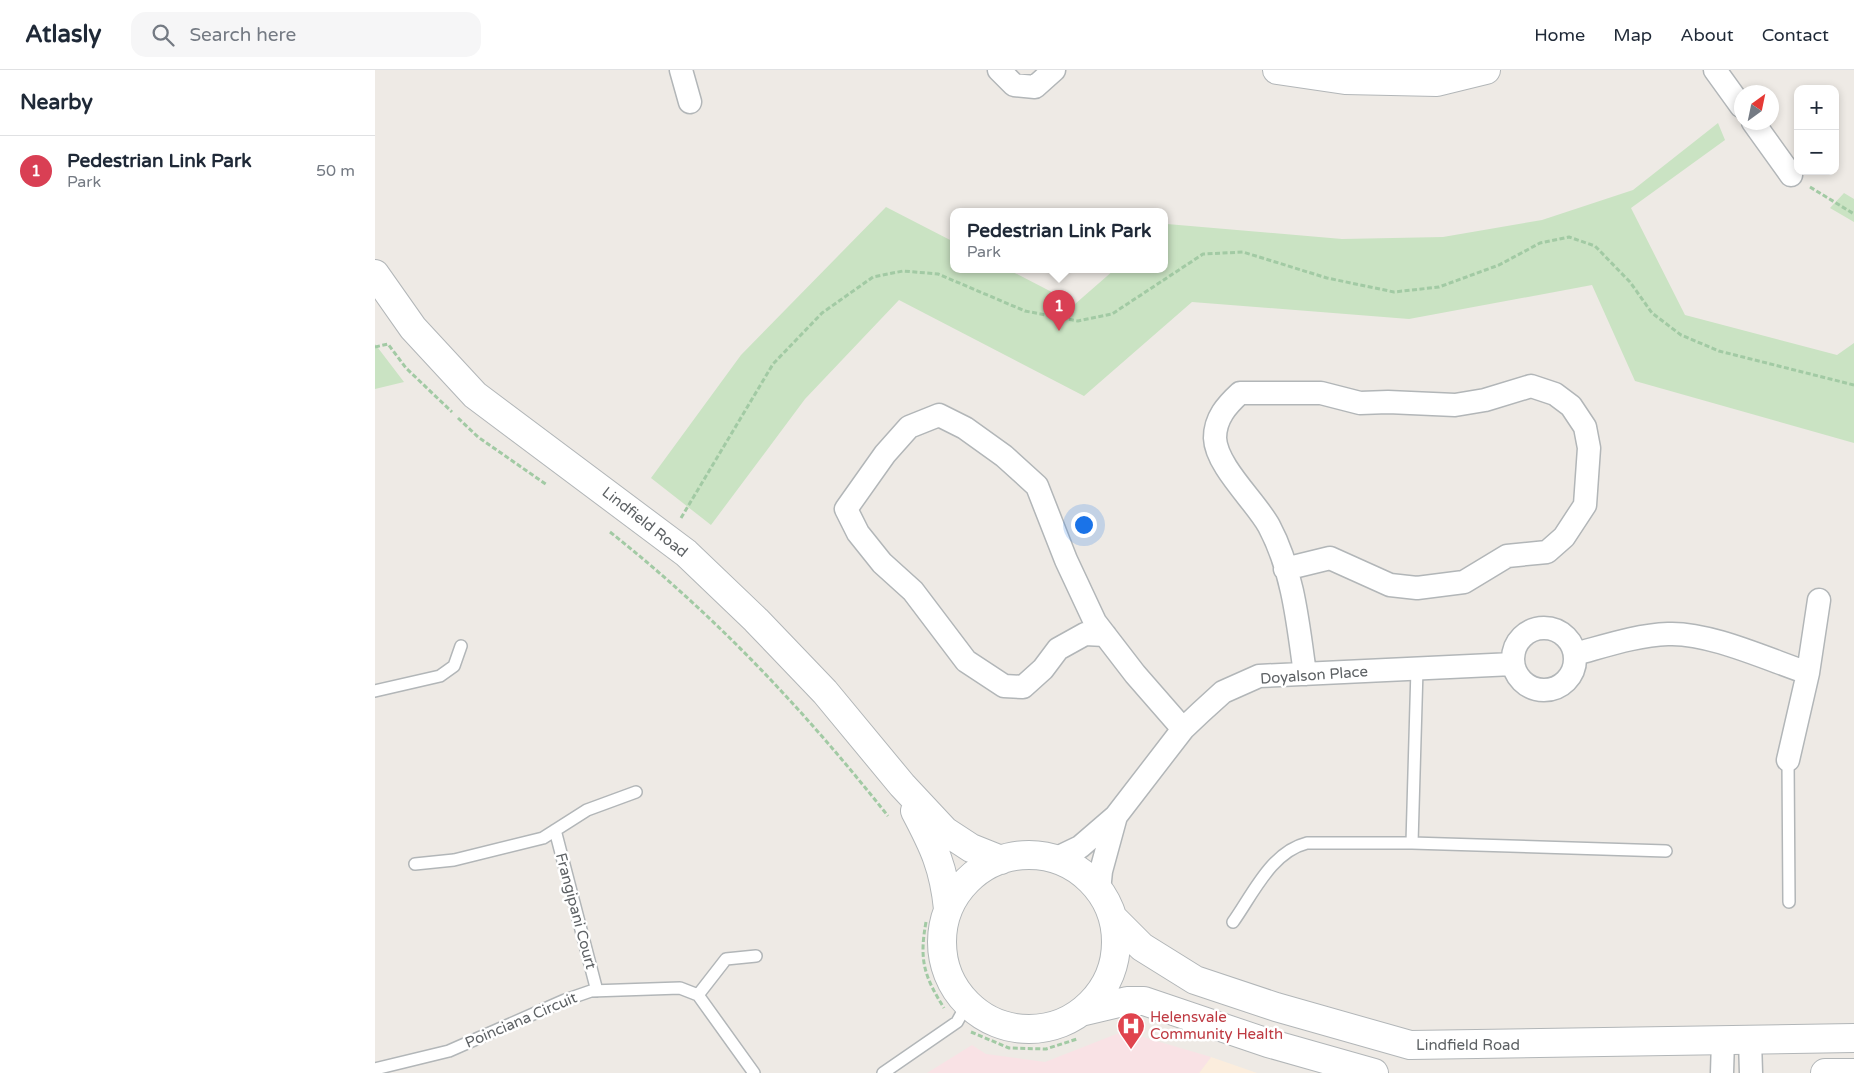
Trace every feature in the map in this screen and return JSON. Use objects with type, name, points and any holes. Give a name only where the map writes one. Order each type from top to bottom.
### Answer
[{"type":"street","points":[[681,70],[691,102]]},
{"type":"street","points":[[999,70],[1014,85],[1035,87],[1054,70]]},
{"type":"street","points":[[1277,70],[1437,82],[1486,70]]},
{"type":"street","points":[[1715,70],[1734,96]]},
{"type":"street","points":[[1759,130],[1791,175]]},
{"type":"street","name":"Lindfield Road","points":[[375,274],[413,328],[475,395],[668,539],[757,620],[825,692],[902,785],[945,831],[971,848],[1001,860]]},
{"type":"street","points":[[1285,569],[1330,558],[1390,585],[1417,588],[1465,582],[1507,556],[1547,552],[1564,537],[1585,505],[1589,448],[1585,427],[1571,406],[1555,394],[1531,386],[1485,400],[1455,404],[1360,403],[1321,393],[1240,393],[1222,409],[1215,438],[1223,463],[1269,525],[1294,595],[1305,674]]},
{"type":"street","points":[[1105,635],[1085,634],[1058,649],[1043,669],[1023,687],[1004,686],[966,660],[913,591],[876,556],[858,533],[846,509],[885,454],[909,427],[939,415],[965,428],[1004,456],[1037,486],[1083,598],[1105,635],[1135,674],[1183,729]]},
{"type":"street","points":[[1788,760],[1808,673],[1819,600]]},
{"type":"street","points":[[1535,629],[1556,631],[1566,637],[1575,654],[1575,664],[1566,681],[1558,687],[1547,690],[1536,689],[1525,684],[1517,675],[1513,664],[1517,643],[1535,629]]},
{"type":"street","points":[[1575,654],[1644,636],[1670,634],[1702,637],[1808,673]]},
{"type":"street","name":"Doyalson Place","points":[[1055,859],[1080,847],[1116,816],[1183,729],[1223,692],[1259,676],[1513,664]]},
{"type":"street","name":"Lindfield Road","points":[[902,785],[936,852],[945,880],[937,913]]},
{"type":"street","name":"Doyalson Place","points":[[1099,891],[1101,871],[1116,816]]},
{"type":"street","points":[[1081,1025],[1112,971],[1116,944],[1113,918],[1099,891],[1080,872],[1055,859],[1028,855],[1001,860],[979,871],[937,913],[942,934],[943,960],[962,1013],[1011,1028],[1035,1029],[1059,1024],[1081,1025],[1127,1001],[1144,1001],[1268,1042],[1374,1073]]},
{"type":"street","name":"Lindfield Road","points":[[1113,918],[1142,947],[1195,980],[1276,1007],[1410,1045],[1854,1038]]},
{"type":"street","points":[[1722,1073],[1723,1040]]},
{"type":"street","points":[[1751,1040],[1751,1073]]},
{"type":"street","points":[[1825,1073],[1854,1072]]},
{"type":"lane","points":[[375,691],[440,676],[454,666],[461,646]]},
{"type":"lane","points":[[1412,843],[1417,669]]},
{"type":"lane","points":[[1788,760],[1789,902]]},
{"type":"lane","name":"Frangipani Court","points":[[415,864],[454,860],[543,838],[587,810],[636,792]]},
{"type":"lane","name":"Frangipani Court","points":[[555,830],[597,991]]},
{"type":"lane","points":[[1233,922],[1277,859],[1293,846],[1307,843],[1412,843],[1666,851]]},
{"type":"lane","points":[[755,1073],[698,995],[726,959],[756,956]]},
{"type":"lane","name":"Poinciana Circuit","points":[[375,1069],[449,1051],[565,1000],[597,991],[680,988],[698,995]]},
{"type":"lane","points":[[883,1073],[895,1068],[962,1013]]},
{"type":"path","points":[[1791,175],[1854,214]]},
{"type":"path","points":[[668,539],[773,364],[822,313],[873,277],[903,271],[938,274],[1025,311],[1078,321],[1112,314],[1203,254],[1243,252],[1327,278],[1394,292],[1439,287],[1499,265],[1540,243],[1569,237],[1595,246],[1630,282],[1652,314],[1681,334],[1719,351],[1854,385]]},
{"type":"path","points":[[375,347],[388,344],[413,375],[478,437],[553,489]]},
{"type":"path","points":[[607,530],[661,572],[755,662],[849,767],[891,820]]},
{"type":"path","points":[[937,913],[921,951],[929,984],[948,1014],[962,1013],[975,1035],[1009,1048],[1046,1049],[1081,1025]]},
{"type":"shaded area","name":"Helensvale Community Health","points":[[1119,1033],[1133,1034],[1211,1057],[1199,1073],[927,1073],[972,1045],[986,1054],[1045,1062]]},
{"type":"shaded area","points":[[1211,1057],[1257,1073],[1199,1073]]},
{"type":"green space","points":[[1718,123],[1725,140],[1631,208],[1685,315],[1837,355],[1854,343],[1854,443],[1635,381],[1592,285],[1409,319],[1192,302],[1084,396],[899,300],[805,399],[711,525],[651,478],[741,355],[886,207],[950,240],[950,273],[1015,273],[1075,304],[1111,273],[1168,273],[1168,224],[1342,239],[1443,237],[1542,220],[1633,190]]},
{"type":"green space","points":[[1844,193],[1854,199],[1854,222],[1830,208]]},
{"type":"green space","points":[[375,344],[404,382],[375,389]]},
{"type":"place","name":"Pedestrian Link Park","points":[[1059,331]]},
{"type":"place","name":"Helensvale Community Health","points":[[1131,1050]]}]
